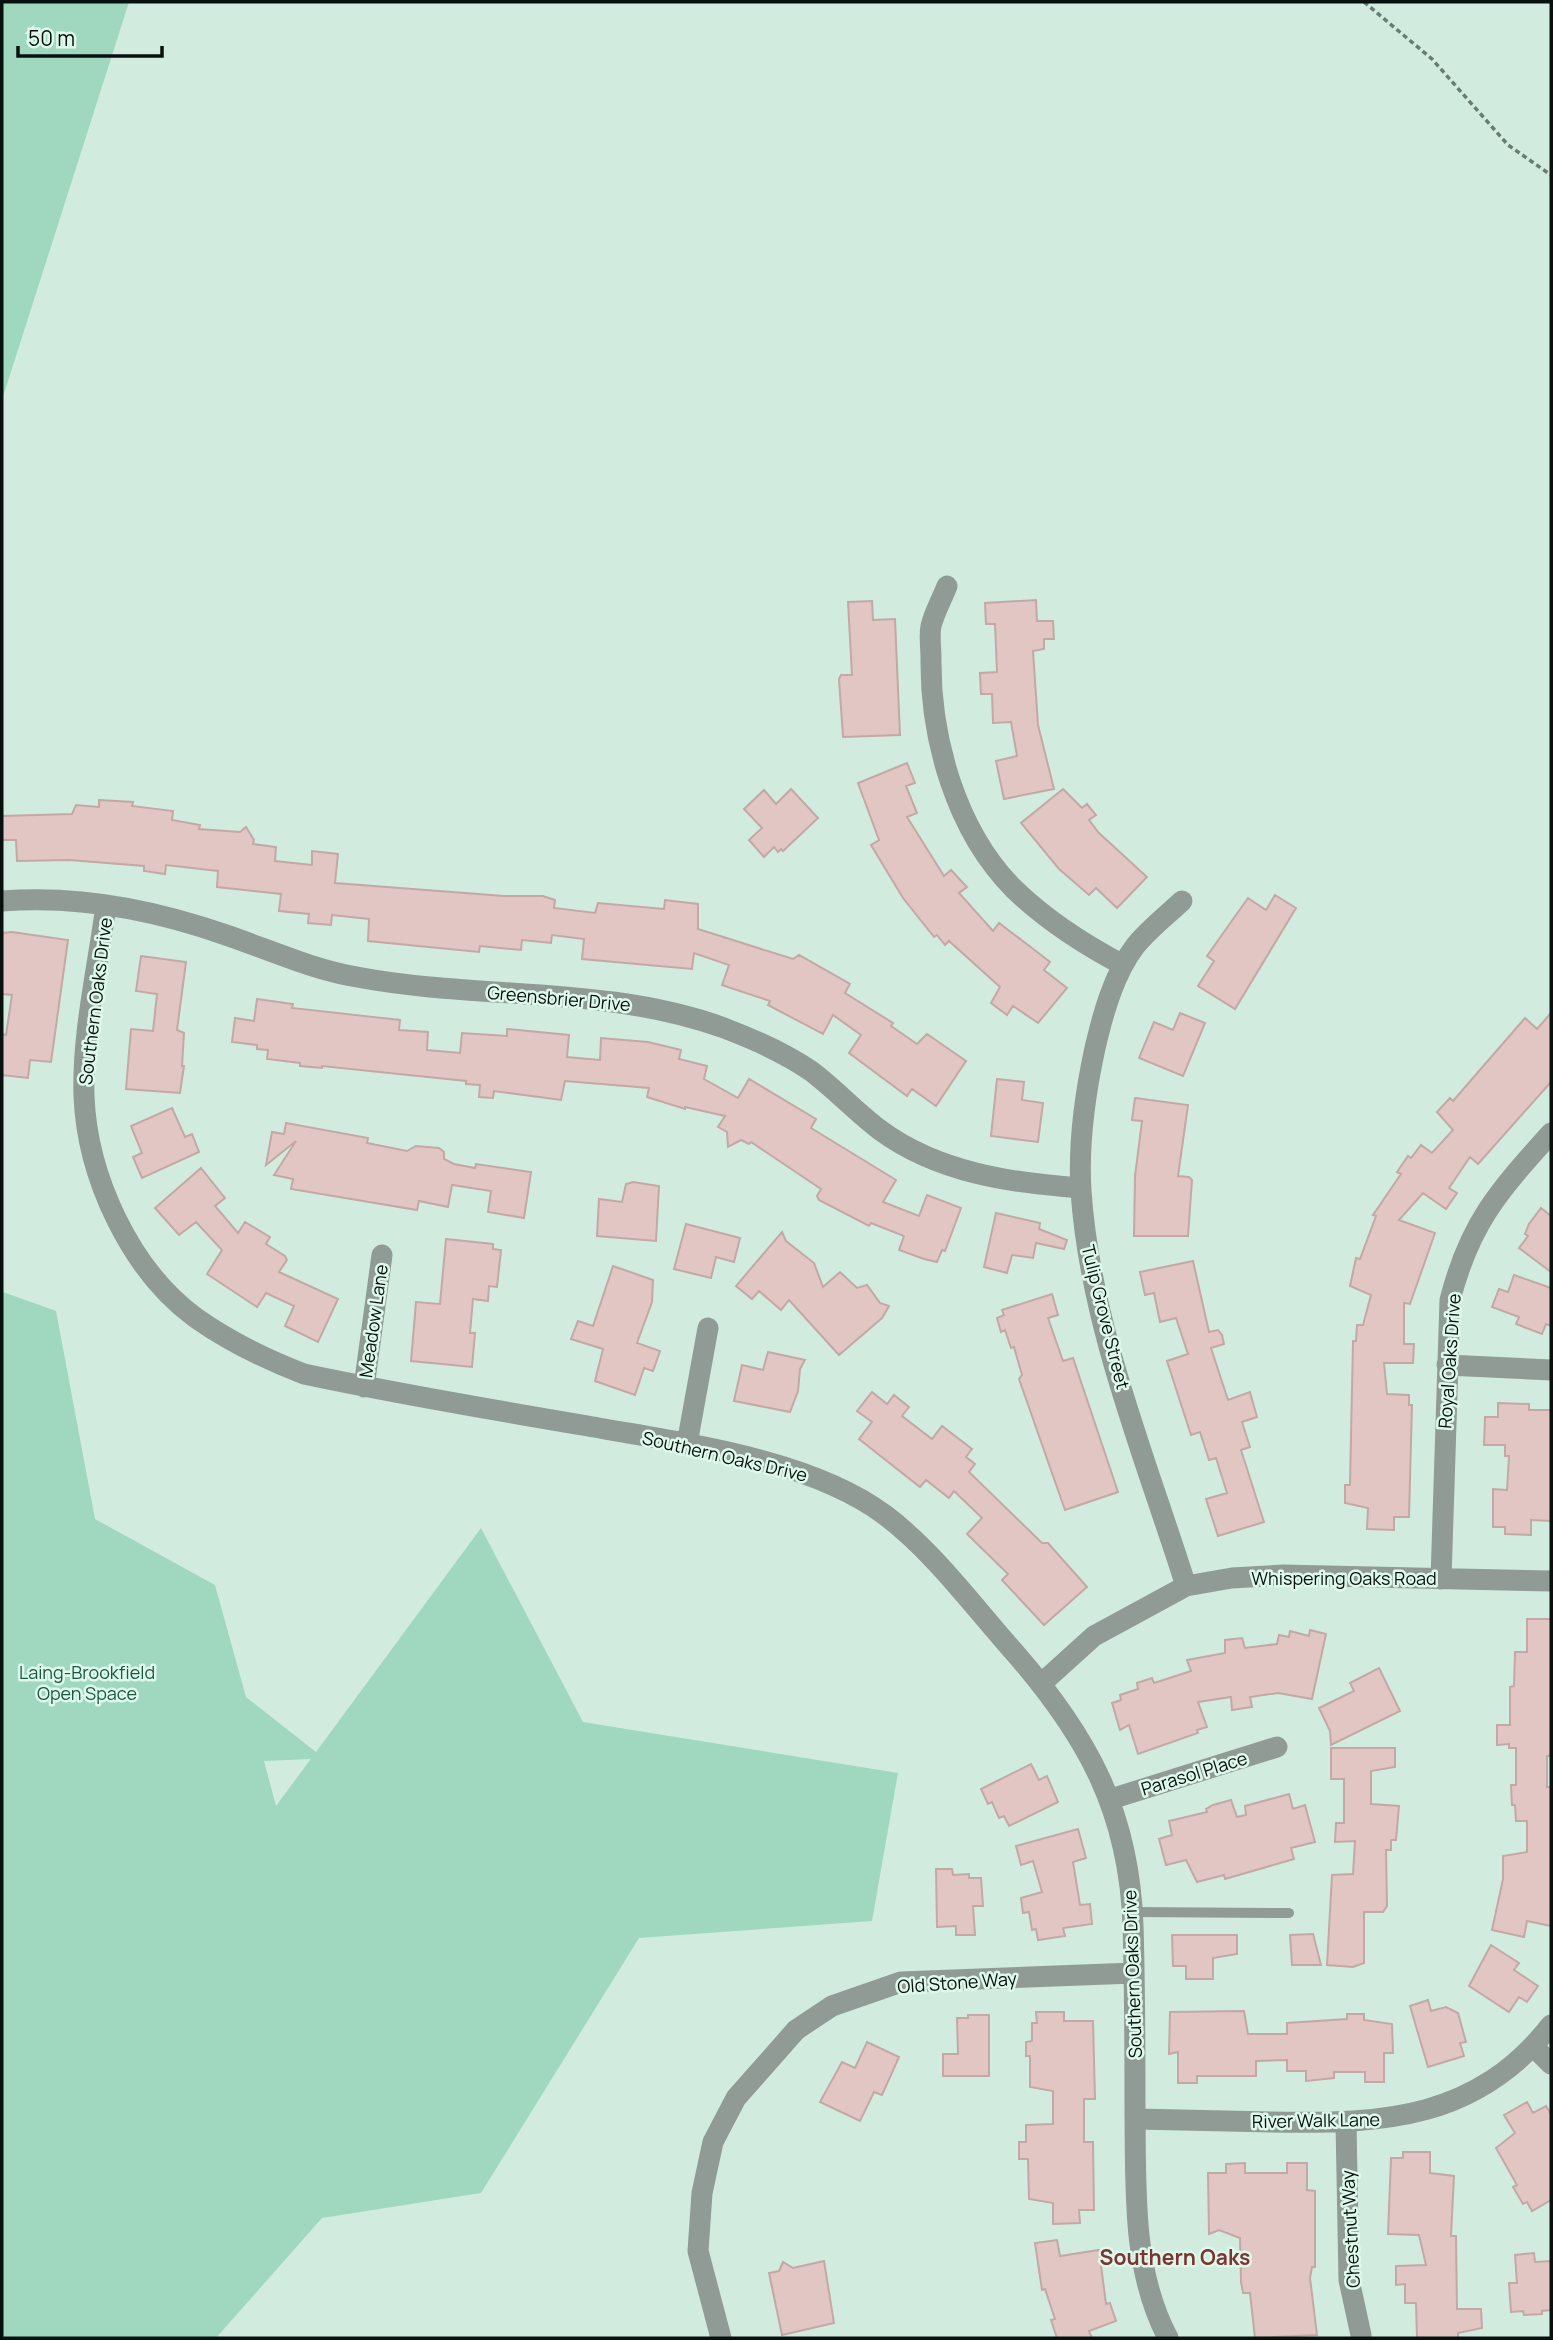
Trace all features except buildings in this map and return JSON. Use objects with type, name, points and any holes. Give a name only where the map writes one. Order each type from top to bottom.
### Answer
[{"type":"street","points":[[947,586],[931,626],[930,690],[941,751],[961,807],[984,852],[1013,887],[1044,916],[1081,943],[1123,965]]},
{"type":"street","name":"Greensbrier Drive","points":[[2,901],[58,900],[106,905],[184,922],[298,962],[355,977],[409,985],[627,1003],[680,1013],[769,1047],[808,1070],[881,1131],[925,1156],[976,1173],[1024,1184],[1081,1188]]},
{"type":"street","name":"Tulip Grove Street","points":[[1182,901],[1136,944],[1123,965],[1098,1035],[1087,1082],[1081,1188],[1085,1233],[1107,1337],[1186,1586]]},
{"type":"street","name":"Southern Oaks Drive","points":[[106,905],[88,1034],[84,1096],[94,1157],[114,1214],[152,1276],[194,1317],[249,1352],[304,1374],[363,1387],[687,1444],[811,1475],[885,1515],[953,1582],[1042,1684],[1085,1749],[1111,1799],[1128,1875],[1134,1973],[1136,2215],[1143,2267],[1157,2316],[1168,2338]]},
{"type":"street","name":"Royal Oaks Drive","points":[[1441,1579],[1450,1300],[1460,1262],[1497,1193],[1551,1133]]},
{"type":"street","name":"Meadow Lane","points":[[363,1387],[383,1255]]},
{"type":"street","points":[[687,1444],[709,1328]]},
{"type":"street","points":[[1447,1365],[1551,1370]]},
{"type":"street","name":"Whispering Oaks Road","points":[[1042,1684],[1094,1636],[1186,1586],[1232,1578],[1283,1575],[1551,1581]]},
{"type":"street","name":"Parasol Place","points":[[1111,1799],[1277,1747]]},
{"type":"street","name":"Old Stone Way","points":[[721,2338],[698,2251],[702,2193],[713,2142],[736,2098],[796,2030],[832,2006],[901,1982],[1134,1973]]},
{"type":"street","name":"River Walk Lane","points":[[1135,2119],[1346,2123],[1414,2113],[1466,2095],[1507,2070],[1534,2047],[1551,2025]]},
{"type":"street","points":[[1534,2047],[1551,2064]]},
{"type":"street","name":"Chestnut Way","points":[[1346,2123],[1349,2280],[1361,2335]]},
{"type":"lane","points":[[1132,1912],[1289,1913]]},
{"type":"path","points":[[1364,2],[1432,59],[1508,145],[1551,176]]},
{"type":"green space","points":[[2,2],[129,2],[2,400]]},
{"type":"green space","name":"Laing-Brookfield Open Space","points":[[2,1255],[3,1292],[56,1311],[95,1519],[215,1585],[246,1697],[316,1752],[481,1528],[583,1722],[898,1773],[872,1921],[639,1938],[481,2193],[322,2218],[216,2338],[2,2338]],"holes":[[[310,1760],[276,1806],[264,1761]]]},
{"type":"district","name":"Southern Oaks","points":[[1175,2257]]}]
